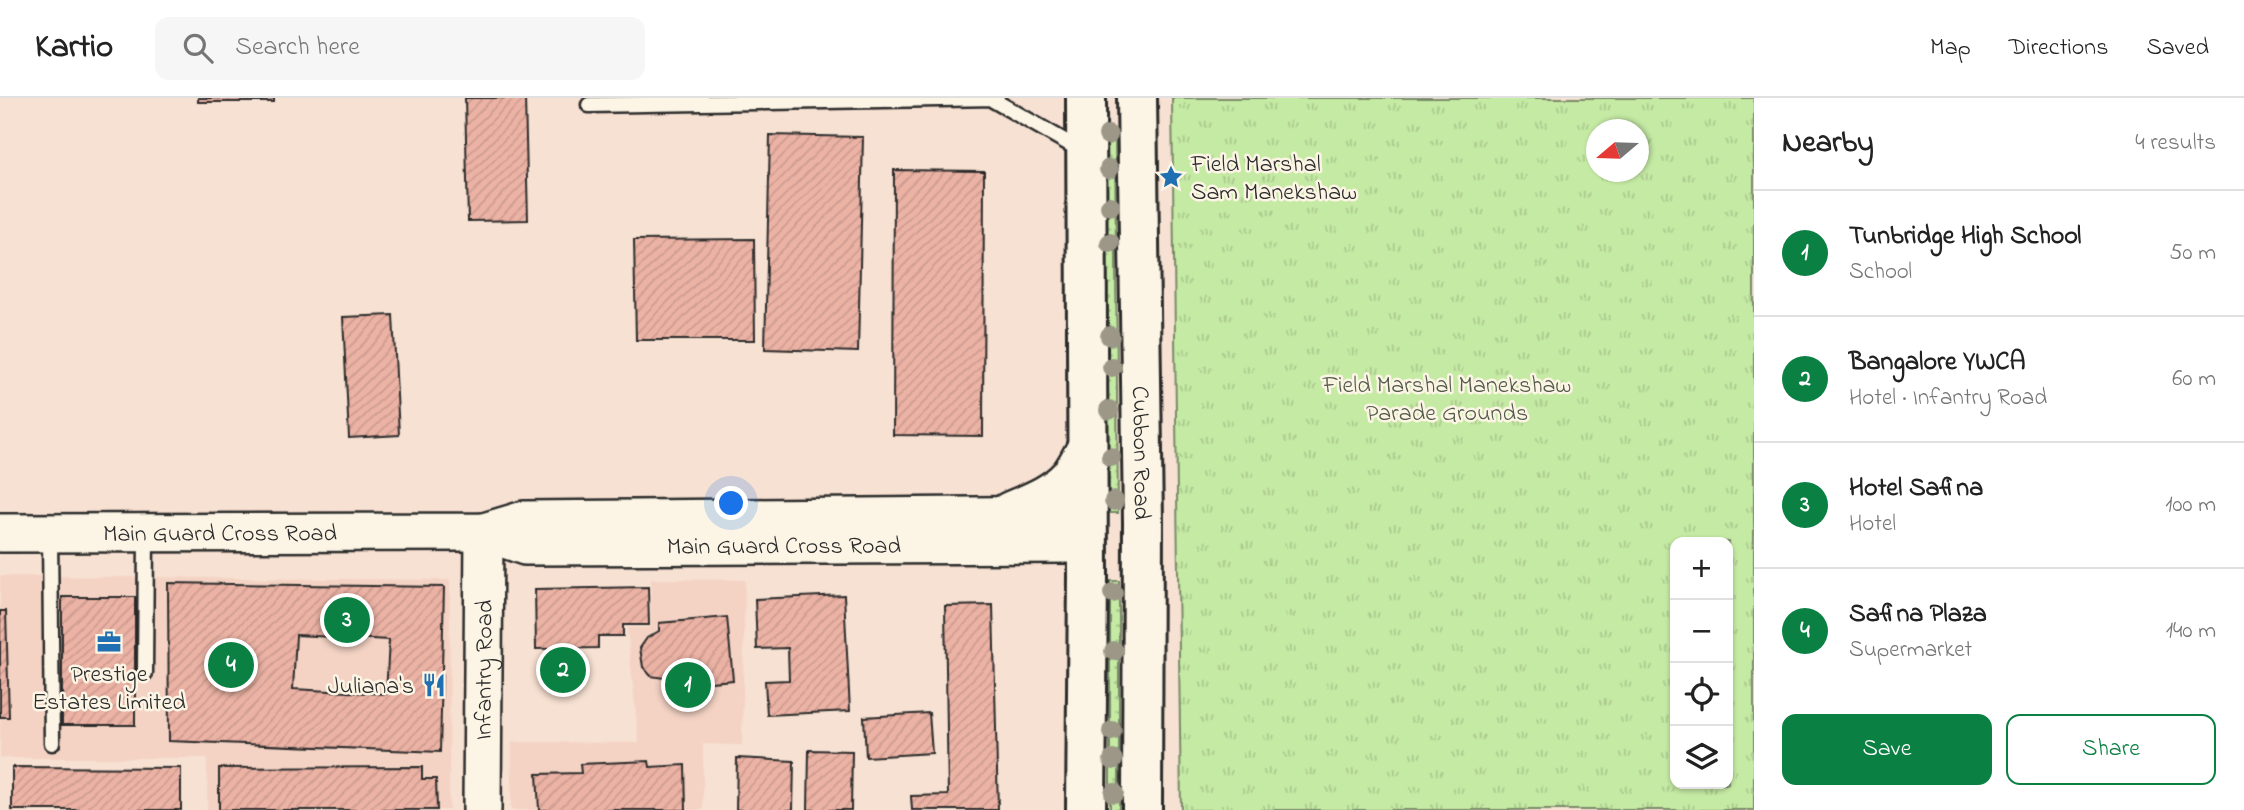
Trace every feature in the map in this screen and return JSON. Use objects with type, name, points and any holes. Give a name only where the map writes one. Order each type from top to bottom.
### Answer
[{"type":"main road","points":[[1086,98],[1086,810]]},
{"type":"main road","name":"Cubbon Road","points":[[1127,99],[1143,522],[1142,810]]},
{"type":"street","points":[[1002,514],[1046,494],[1062,483],[1070,475],[1087,446]]},
{"type":"street","name":"Main Guard Cross Road","points":[[0,533],[484,532],[524,520],[1002,514],[1087,530]]},
{"type":"street","name":"Main Guard Cross Road","points":[[484,532],[525,546],[1087,530]]},
{"type":"street","name":"Infantry Road","points":[[482,810],[484,532]]},
{"type":"lane","points":[[589,105],[994,99],[1087,154]]},
{"type":"lane","points":[[50,533],[52,743]]},
{"type":"lane","points":[[145,673],[146,533]]},
{"type":"shaded area","points":[[0,576],[450,580],[449,810],[207,810],[207,758],[0,758]]},
{"type":"shaded area","points":[[651,579],[745,580],[742,745],[703,744],[703,810],[511,810],[512,742],[639,743],[627,628],[651,627]]},
{"type":"green space","name":"Field Marshal Manekshaw Parade Grounds","points":[[1172,98],[1754,98],[1754,810],[1181,810]]},
{"type":"green space","points":[[1106,132],[1115,132],[1118,513],[1109,513]]},
{"type":"green space","points":[[1110,581],[1119,581],[1119,810],[1110,810]]},
{"type":"building","points":[[198,98],[274,98],[274,102],[198,102]]},
{"type":"building","points":[[465,98],[525,98],[528,220],[468,221]]},
{"type":"building","points":[[770,135],[863,137],[858,352],[765,349]]},
{"type":"building","points":[[894,170],[984,171],[983,436],[893,435]]},
{"type":"building","points":[[754,239],[755,340],[636,340],[634,240]]},
{"type":"building","points":[[393,315],[399,435],[349,438],[343,317]]},
{"type":"building","points":[[168,583],[444,587],[440,752],[169,741]],"holes":[[[296,635],[389,640],[386,694],[293,689]]]},
{"type":"building","points":[[648,587],[649,625],[623,625],[623,636],[598,636],[598,648],[536,649],[535,589]]},
{"type":"building","points":[[844,595],[850,711],[767,715],[765,681],[789,680],[788,648],[757,649],[755,599]]},
{"type":"building","points":[[62,597],[135,597],[135,725],[62,725]]},
{"type":"building","points":[[993,605],[998,810],[912,810],[911,796],[948,795],[945,606]]},
{"type":"building","points":[[0,611],[6,611],[9,717],[0,717]]},
{"type":"building","points":[[727,617],[733,680],[665,686],[664,678],[651,676],[643,667],[640,648],[647,638],[659,631],[659,623]]},
{"type":"building","points":[[929,713],[932,753],[866,757],[864,717]]},
{"type":"building","points":[[809,750],[852,751],[851,810],[808,810]]},
{"type":"building","points":[[737,758],[794,761],[793,810],[736,810]]},
{"type":"building","points":[[649,761],[650,767],[685,765],[686,810],[539,810],[537,774],[581,773],[580,764]]},
{"type":"building","points":[[12,767],[181,768],[181,810],[12,810]]},
{"type":"building","points":[[422,767],[422,779],[436,779],[437,810],[219,810],[219,768]]},
{"type":"place","name":"Field Marshal Sam Manekshaw","points":[[1171,177]]},
{"type":"place","name":"Hotel Safina","points":[[347,620]]},
{"type":"place","name":"Prestige Estates Limited","points":[[109,642]]},
{"type":"place","name":"Safina Plaza","points":[[231,665]]},
{"type":"place","name":"Bangalore YWCA","points":[[563,670]]},
{"type":"place","name":"Juliana's","points":[[434,685]]},
{"type":"place","name":"Tunbridge High School","points":[[688,685]]}]
